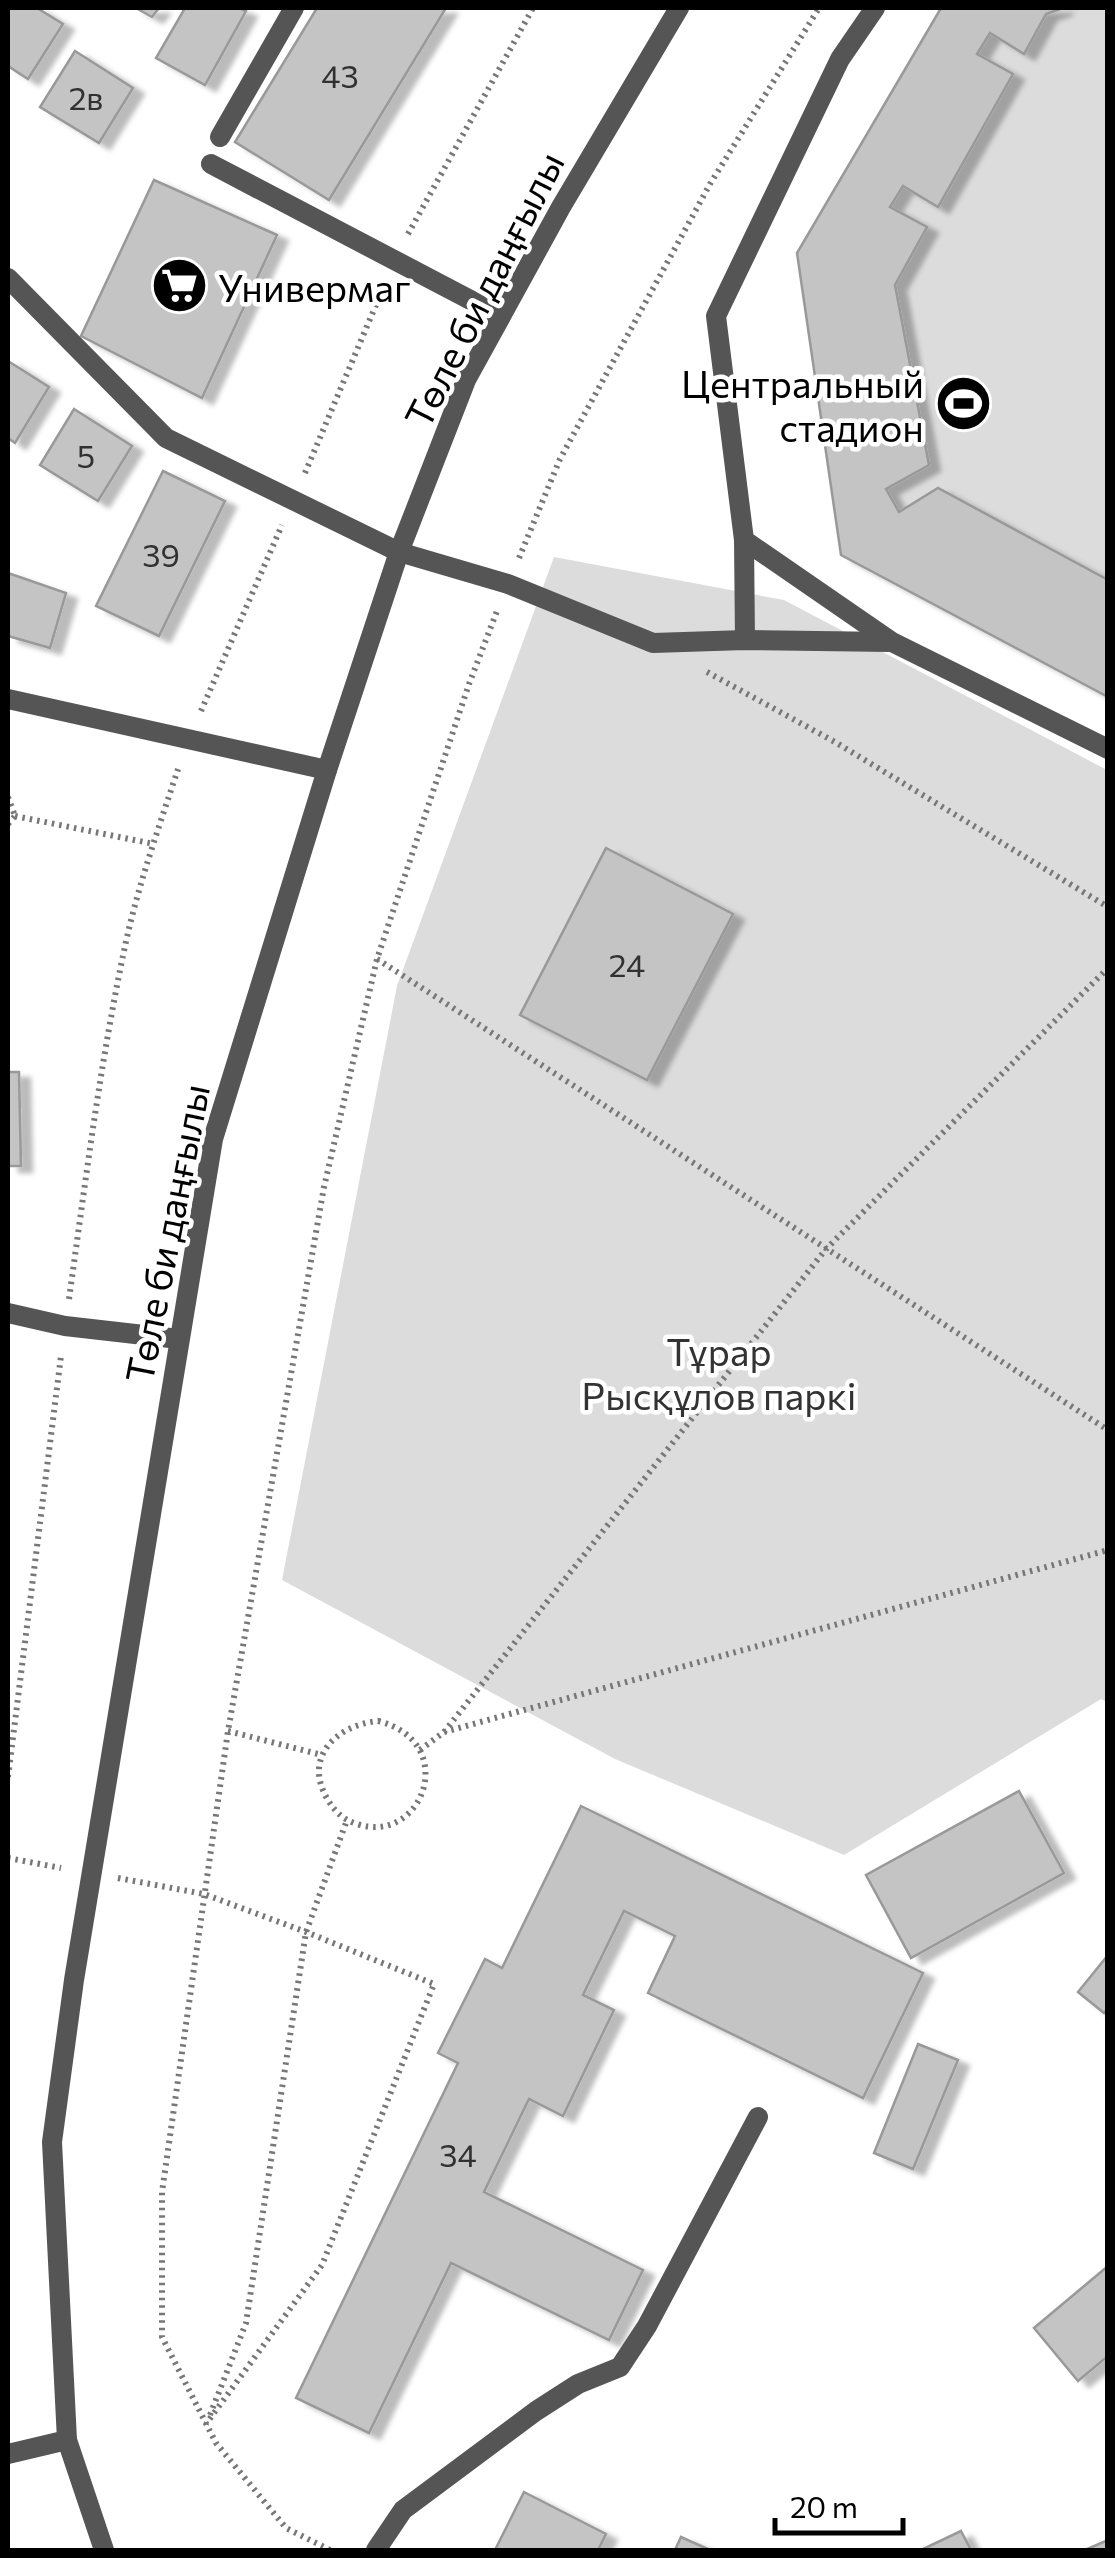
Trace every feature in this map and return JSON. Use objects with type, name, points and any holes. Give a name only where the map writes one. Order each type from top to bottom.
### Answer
[{"type":"street","points":[[220,137],[294,8]]},
{"type":"street","name":"Төле би даңғылы","points":[[107,2550],[68,2440],[52,2142],[74,1980],[213,1139],[326,770],[399,552],[466,380],[561,207],[679,8]]},
{"type":"street","points":[[745,640],[744,540],[716,316],[840,59],[875,8]]},
{"type":"street","points":[[211,164],[501,316]]},
{"type":"street","points":[[8,278],[166,438],[399,552],[508,584],[653,643],[892,642]]},
{"type":"street","points":[[744,540],[892,642],[1108,749]]},
{"type":"street","points":[[8,699],[326,770]]},
{"type":"street","points":[[8,1313],[65,1326],[179,1339]]},
{"type":"street","points":[[376,2550],[403,2510],[536,2411],[578,2384],[620,2367],[648,2326],[758,2117]]},
{"type":"street","points":[[8,2454],[68,2440]]},
{"type":"path","points":[[300,484],[396,259],[534,8]]},
{"type":"path","points":[[330,2550],[286,2528],[216,2443],[162,2338],[164,2173],[198,1929],[228,1731],[324,1187],[377,959],[469,684],[560,459],[710,184],[820,8]]},
{"type":"path","points":[[8,1777],[65,1326],[124,954],[188,740],[285,518]]},
{"type":"path","points":[[653,643],[835,742],[1108,907]]},
{"type":"path","points":[[8,797],[14,816]]},
{"type":"path","points":[[14,816],[154,844]]},
{"type":"path","points":[[8,824],[14,816]]},
{"type":"path","points":[[377,959],[1108,1430]]},
{"type":"path","points":[[420,1750],[444,1732],[826,1248],[1108,968]]},
{"type":"path","points":[[444,1732],[1108,1550]]},
{"type":"path","points":[[378,1721],[395,1726],[409,1735],[426,1766],[420,1799],[410,1813],[380,1827],[347,1820],[324,1794],[320,1776],[322,1754],[332,1739],[360,1723],[378,1721]]},
{"type":"path","points":[[228,1731],[322,1754]]},
{"type":"path","points":[[206,2424],[246,2323],[306,1932],[347,1820]]},
{"type":"path","points":[[8,1858],[204,1894],[434,1984],[322,2265],[206,2424]]},
{"type":"green space","name":"Центральный стадион","points":[[941,8],[1107,8],[1107,697],[841,555],[797,253]]},
{"type":"green space","name":"Тұрар Рысқұлов паркі","points":[[554,557],[784,600],[1107,770],[1107,1702],[1101,1699],[844,1855],[615,1759],[282,1580],[397,986]]},
{"type":"building","points":[[8,8],[37,8],[63,24],[28,79],[8,66]]},
{"type":"building","points":[[136,8],[159,8],[152,17]]},
{"type":"building","points":[[185,8],[246,11],[205,85],[156,58]]},
{"type":"building","points":[[317,8],[446,8],[329,200],[235,142]]},
{"type":"building","points":[[941,8],[1063,8],[1046,14],[1024,54],[990,33],[977,54],[1013,74],[938,207],[903,186],[890,207],[927,227],[895,285],[929,465],[886,489],[899,512],[938,488],[1108,580],[1108,697],[841,555],[797,253]]},
{"type":"building","points":[[75,51],[133,88],[99,143],[40,107]]},
{"type":"building","name":"Универмаг","points":[[154,180],[277,235],[202,398],[81,336]]},
{"type":"building","points":[[8,361],[49,387],[15,443],[8,438]]},
{"type":"building","points":[[74,409],[132,446],[98,501],[40,465]]},
{"type":"building","points":[[163,471],[225,501],[159,636],[96,606]]},
{"type":"building","points":[[8,573],[66,593],[50,648],[8,636]]},
{"type":"building","points":[[606,848],[733,914],[647,1080],[520,1015]]},
{"type":"building","points":[[8,1072],[19,1072],[21,1166],[8,1166]]},
{"type":"building","points":[[1019,1791],[1064,1873],[911,1958],[866,1875]]},
{"type":"building","points":[[581,1806],[923,1973],[863,2098],[648,1993],[675,1936],[624,1911],[583,1995],[614,2010],[563,2116],[529,2099],[484,2192],[643,2270],[609,2340],[451,2263],[369,2433],[296,2398],[458,2063],[438,2053],[485,1959],[502,1968]]},
{"type":"building","points":[[1108,1955],[1108,2009],[1104,2013],[1078,1992]]},
{"type":"building","points":[[918,2044],[958,2060],[913,2169],[874,2153]]},
{"type":"building","points":[[1108,2266],[1108,2356],[1078,2381],[1034,2328]]},
{"type":"building","points":[[524,2492],[606,2534],[598,2550],[495,2550]]},
{"type":"building","points":[[961,2531],[971,2550],[921,2550]]},
{"type":"building","points":[[681,2537],[710,2550],[675,2550]]},
{"type":"building","points":[[1108,2540],[1108,2550],[1085,2550]]},
{"type":"place","name":"Универмаг","points":[[179,286]]},
{"type":"place","name":"Центральный стадион","points":[[963,404]]}]
